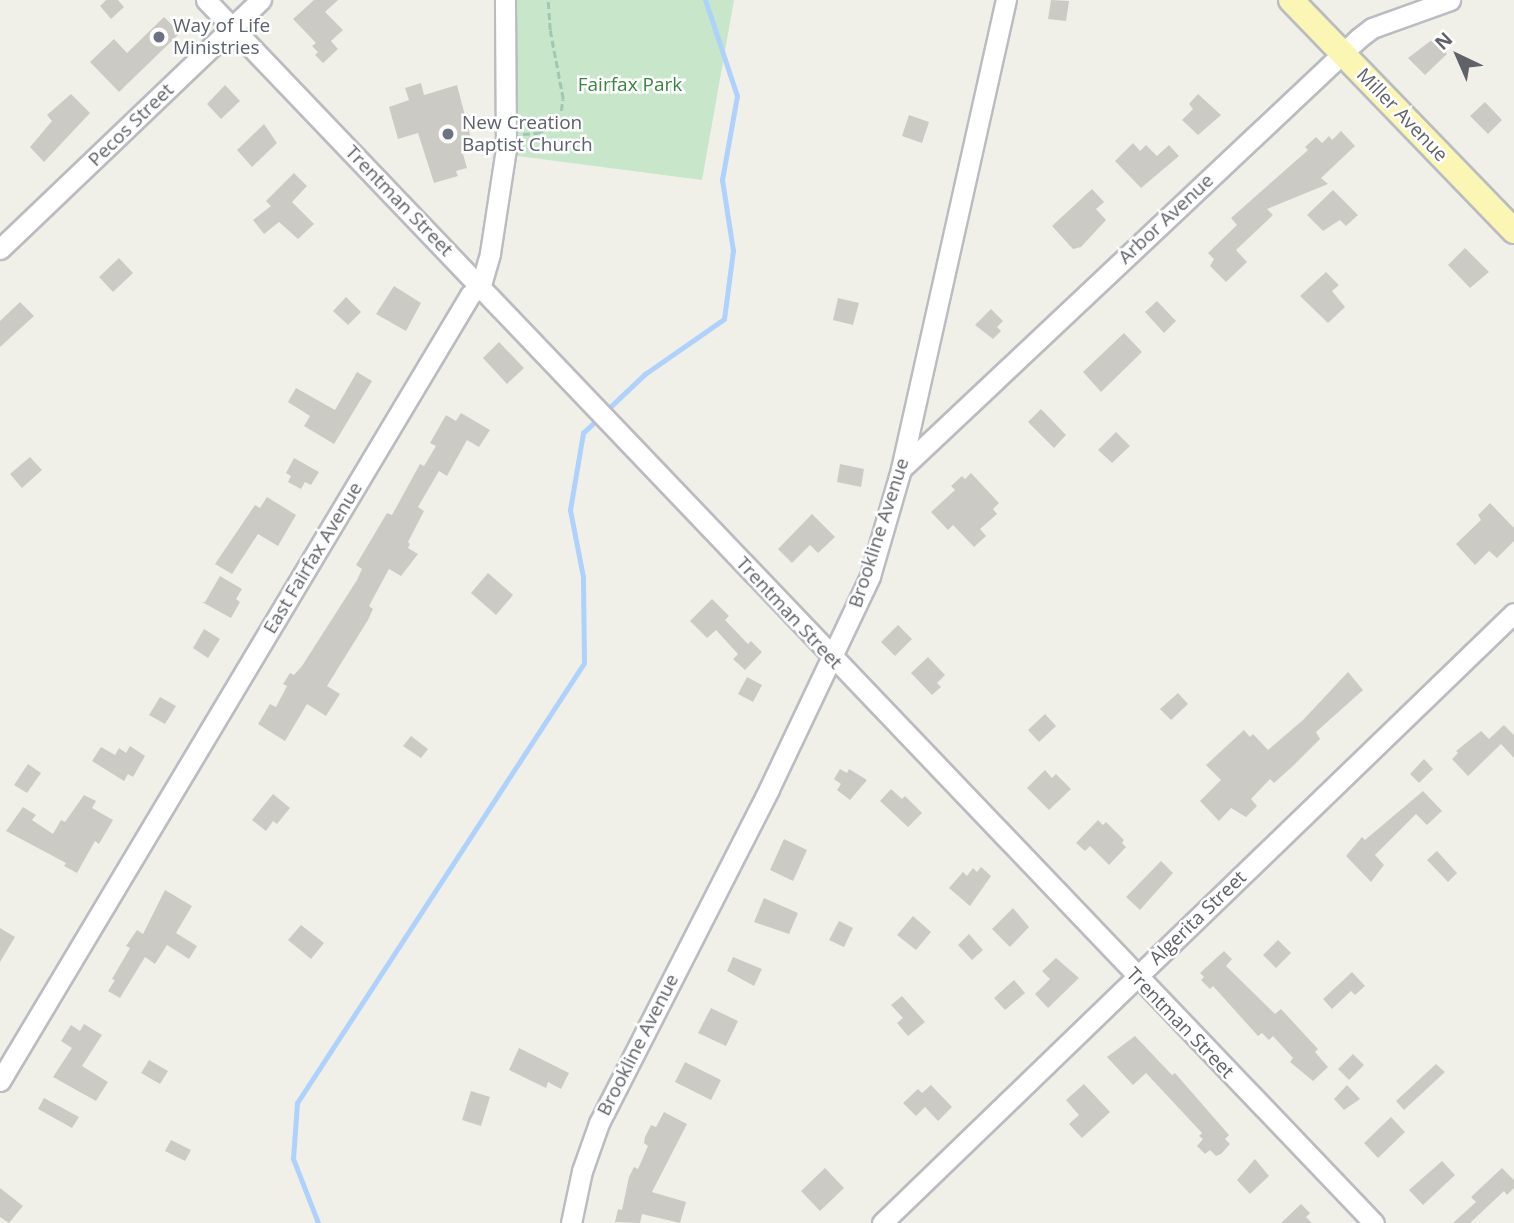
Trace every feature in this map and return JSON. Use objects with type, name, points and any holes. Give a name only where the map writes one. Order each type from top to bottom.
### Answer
[{"type":"main road","name":"Miller Avenue","points":[[1291,0],[1514,231]]},
{"type":"street","name":"Trentman Street","points":[[206,0],[481,285],[1136,978],[1374,1223]]},
{"type":"street","name":"Pecos Street","points":[[0,250],[261,0]]},
{"type":"street","name":"East Fairfax Avenue","points":[[0,1081],[470,295],[481,285],[492,239],[506,133],[505,0]]},
{"type":"street","name":"Brookline Avenue","points":[[571,1223],[582,1171],[599,1123],[832,659],[870,576],[901,469],[1006,0]]},
{"type":"street","name":"Arbor Avenue","points":[[901,469],[1372,28],[1450,0]]},
{"type":"street","name":"Algerita Street","points":[[882,1223],[1514,613]]},
{"type":"path","points":[[506,133],[538,133],[556,120],[561,110],[563,99],[550,30],[548,0]]},
{"type":"green space","name":"Fairfax Park","points":[[509,0],[734,0],[702,180],[510,155]]},
{"type":"building","points":[[106,0],[118,0],[124,7],[111,19],[100,6]]},
{"type":"building","points":[[314,0],[338,0],[325,12],[343,30],[331,41],[338,49],[323,63],[315,55],[318,52],[312,46],[316,43],[293,19]]},
{"type":"building","points":[[1051,0],[1069,1],[1066,21],[1048,19]]},
{"type":"building","points":[[164,17],[180,33],[119,92],[90,62],[114,39],[127,53]]},
{"type":"building","points":[[1433,39],[1447,54],[1425,75],[1408,58]]},
{"type":"building","name":"New Creation Baptist Church","points":[[421,83],[424,95],[457,85],[474,150],[463,154],[467,168],[456,171],[458,176],[434,183],[418,133],[398,139],[389,107],[409,100],[405,88]]},
{"type":"building","points":[[225,85],[240,101],[221,119],[207,104]]},
{"type":"building","points":[[71,94],[90,113],[44,162],[30,147],[52,121],[47,115]]},
{"type":"building","points":[[1198,94],[1221,115],[1198,135],[1182,120],[1193,109],[1189,104]]},
{"type":"building","points":[[1485,102],[1502,120],[1488,134],[1470,116]]},
{"type":"building","points":[[909,115],[929,122],[922,143],[902,136]]},
{"type":"building","points":[[264,124],[277,143],[252,167],[237,150]]},
{"type":"building","points":[[1341,131],[1355,146],[1321,178],[1328,184],[1267,209],[1273,215],[1236,250],[1247,262],[1226,282],[1210,266],[1214,259],[1208,253],[1237,225],[1231,218],[1308,150],[1305,147],[1316,137],[1322,143],[1329,136],[1332,140]]},
{"type":"building","points":[[1133,143],[1140,151],[1146,145],[1157,156],[1169,145],[1179,156],[1141,188],[1115,161]]},
{"type":"building","points":[[294,173],[307,186],[292,202],[314,224],[298,239],[279,222],[264,234],[253,220],[271,206],[266,201]]},
{"type":"building","points":[[1092,189],[1104,202],[1096,209],[1106,220],[1081,247],[1073,249],[1052,226]]},
{"type":"building","points":[[1333,190],[1358,215],[1346,226],[1340,220],[1323,231],[1307,215]]},
{"type":"building","points":[[1465,248],[1489,272],[1470,288],[1448,265]]},
{"type":"building","points":[[119,258],[133,273],[113,292],[99,277]]},
{"type":"building","points":[[1326,272],[1339,285],[1332,291],[1345,307],[1328,323],[1300,296]]},
{"type":"building","points":[[394,286],[421,303],[406,331],[376,314]]},
{"type":"building","points":[[346,297],[361,312],[348,325],[333,311]]},
{"type":"building","points":[[838,298],[859,303],[853,325],[833,320]]},
{"type":"building","points":[[1157,301],[1176,321],[1164,333],[1145,312]]},
{"type":"building","points":[[20,302],[34,316],[0,347],[0,321]]},
{"type":"building","points":[[991,309],[1003,321],[997,327],[1001,331],[993,339],[975,325]]},
{"type":"building","points":[[1124,333],[1142,352],[1101,392],[1083,372]]},
{"type":"building","points":[[499,342],[524,368],[507,384],[483,358]]},
{"type":"building","points":[[357,372],[372,381],[334,444],[304,426],[310,416],[288,402],[296,388],[335,410]]},
{"type":"building","points":[[1041,409],[1066,435],[1054,448],[1028,422]]},
{"type":"building","points":[[461,413],[490,430],[479,447],[467,440],[447,476],[439,471],[418,507],[424,511],[408,542],[408,548],[418,554],[401,576],[389,569],[369,606],[373,609],[368,620],[327,686],[340,694],[326,716],[307,704],[285,741],[258,724],[270,704],[276,707],[287,686],[283,684],[290,673],[294,675],[302,666],[357,580],[362,569],[356,565],[387,513],[392,515],[420,464],[424,466],[436,446],[430,443],[446,415],[456,421]]},
{"type":"building","points":[[1116,432],[1130,446],[1112,463],[1098,450]]},
{"type":"building","points":[[30,457],[42,470],[22,488],[10,474]]},
{"type":"building","points":[[294,458],[319,472],[311,485],[305,482],[301,489],[288,482],[291,476],[286,473]]},
{"type":"building","points":[[840,464],[864,469],[861,487],[837,482]]},
{"type":"building","points":[[971,473],[999,503],[993,509],[997,514],[980,529],[986,536],[974,547],[953,525],[948,530],[931,512],[955,490],[951,486],[962,476],[965,479]]},
{"type":"building","points":[[267,497],[296,515],[278,546],[258,534],[232,574],[215,564],[255,505],[260,508]]},
{"type":"building","points":[[1490,503],[1514,528],[1514,541],[1497,558],[1489,551],[1475,565],[1456,544],[1481,520],[1478,515]]},
{"type":"building","points":[[812,514],[835,537],[818,553],[810,545],[792,563],[778,549]]},
{"type":"building","points":[[488,573],[513,595],[496,615],[471,593]]},
{"type":"building","points":[[220,576],[242,589],[236,599],[240,602],[231,618],[202,602],[205,602]]},
{"type":"building","points":[[712,599],[729,616],[725,620],[748,644],[751,641],[762,652],[745,670],[733,659],[738,654],[716,630],[707,638],[690,621]]},
{"type":"building","points":[[898,625],[912,639],[895,656],[881,642]]},
{"type":"building","points":[[204,629],[220,639],[208,658],[193,648]]},
{"type":"building","points":[[928,657],[945,675],[937,683],[941,687],[932,695],[911,673]]},
{"type":"building","points":[[1348,672],[1363,690],[1316,732],[1320,739],[1294,765],[1274,783],[1270,779],[1251,799],[1257,806],[1246,817],[1231,808],[1219,821],[1200,801],[1221,780],[1206,765],[1244,730],[1250,737],[1253,734],[1268,750],[1303,720]]},
{"type":"building","points":[[747,677],[762,685],[753,702],[738,694]]},
{"type":"building","points":[[1178,693],[1188,704],[1171,720],[1160,709]]},
{"type":"building","points":[[160,697],[176,706],[165,724],[149,715]]},
{"type":"building","points":[[1045,714],[1056,726],[1039,742],[1028,730]]},
{"type":"building","points":[[1504,725],[1514,735],[1514,758],[1501,744],[1468,776],[1452,759],[1458,753],[1456,751],[1481,731],[1489,739]]},
{"type":"building","points":[[411,736],[428,749],[421,758],[403,746]]},
{"type":"building","points":[[130,746],[145,756],[133,777],[128,774],[124,781],[92,761],[101,747],[115,755],[119,748],[126,753]]},
{"type":"building","points":[[1424,759],[1433,769],[1419,783],[1410,774]]},
{"type":"building","points":[[28,764],[41,773],[27,793],[14,785]]},
{"type":"building","points":[[840,769],[847,773],[849,769],[867,780],[850,800],[837,790],[841,784],[834,779]]},
{"type":"building","points":[[1045,770],[1052,778],[1056,774],[1071,789],[1049,810],[1027,788]]},
{"type":"building","points":[[891,789],[902,799],[905,796],[922,813],[908,827],[880,801]]},
{"type":"building","points":[[1423,791],[1442,811],[1427,825],[1416,814],[1375,855],[1384,865],[1371,882],[1346,856],[1362,837],[1365,840]]},
{"type":"building","points":[[273,794],[290,808],[277,824],[273,821],[266,831],[252,820]]},
{"type":"building","points":[[84,795],[96,801],[92,808],[113,820],[99,844],[95,841],[77,873],[64,866],[66,863],[6,831],[23,807],[36,815],[32,820],[53,834],[61,820],[65,822]]},
{"type":"building","points":[[1098,820],[1103,825],[1106,822],[1124,840],[1122,843],[1126,847],[1109,865],[1090,846],[1085,851],[1076,843]]},
{"type":"building","points":[[784,839],[807,850],[793,881],[770,870]]},
{"type":"building","points":[[1437,851],[1457,873],[1448,882],[1427,860]]},
{"type":"building","points":[[1161,861],[1173,873],[1140,910],[1126,897]]},
{"type":"building","points":[[981,867],[991,876],[970,906],[949,888],[963,872],[967,876],[973,868],[977,872]]},
{"type":"building","points":[[165,890],[192,906],[176,933],[197,946],[189,959],[167,945],[155,964],[145,957],[120,998],[108,991],[115,980],[112,979],[130,948],[126,946],[137,930],[143,934]]},
{"type":"building","points":[[764,898],[798,913],[789,934],[754,922]]},
{"type":"building","points":[[1013,908],[1029,927],[1010,947],[992,929]]},
{"type":"building","points":[[913,916],[931,932],[916,950],[897,935]]},
{"type":"building","points":[[839,921],[853,928],[844,947],[829,940]]},
{"type":"building","points":[[301,925],[324,943],[311,959],[288,940]]},
{"type":"building","points":[[0,928],[15,937],[0,962]]},
{"type":"building","points":[[969,934],[983,950],[972,960],[958,945]]},
{"type":"building","points":[[1278,940],[1291,953],[1276,968],[1263,955]]},
{"type":"building","points":[[1224,951],[1232,959],[1226,966],[1275,1014],[1281,1009],[1318,1049],[1315,1052],[1328,1067],[1313,1081],[1290,1062],[1293,1058],[1273,1036],[1269,1040],[1262,1033],[1258,1036],[1213,986],[1210,989],[1201,980],[1204,977],[1200,973]]},
{"type":"building","points":[[733,957],[762,969],[754,986],[727,971]]},
{"type":"building","points":[[1056,958],[1079,978],[1048,1008],[1035,994],[1050,979],[1042,971]]},
{"type":"building","points":[[1352,972],[1365,986],[1355,995],[1351,991],[1332,1009],[1323,999]]},
{"type":"building","points":[[1014,980],[1025,993],[1005,1010],[994,998]]},
{"type":"building","points":[[902,996],[925,1022],[908,1036],[897,1023],[903,1018],[891,1005]]},
{"type":"building","points":[[711,1008],[738,1021],[726,1046],[698,1033]]},
{"type":"building","points":[[84,1024],[102,1035],[82,1066],[108,1082],[96,1101],[53,1077],[72,1048],[61,1041],[71,1025],[80,1031]]},
{"type":"building","points":[[1135,1036],[1172,1075],[1175,1073],[1229,1135],[1225,1139],[1230,1144],[1221,1154],[1216,1156],[1210,1150],[1205,1154],[1197,1146],[1203,1139],[1199,1136],[1202,1133],[1146,1073],[1133,1085],[1107,1057]]},
{"type":"building","points":[[519,1048],[569,1073],[561,1089],[548,1082],[546,1088],[509,1070]]},
{"type":"building","points":[[1353,1054],[1364,1065],[1349,1080],[1338,1069]]},
{"type":"building","points":[[149,1060],[168,1071],[160,1084],[141,1073]]},
{"type":"building","points":[[685,1062],[721,1080],[711,1100],[675,1082]]},
{"type":"building","points":[[1436,1064],[1445,1072],[1404,1110],[1396,1101]]},
{"type":"building","points":[[1084,1084],[1110,1112],[1082,1138],[1069,1124],[1079,1115],[1066,1100]]},
{"type":"building","points":[[931,1085],[952,1107],[938,1121],[925,1107],[916,1116],[903,1103],[918,1089],[922,1093]]},
{"type":"building","points":[[1347,1085],[1360,1099],[1344,1110],[1334,1099]]},
{"type":"building","points":[[471,1091],[490,1097],[481,1126],[462,1120]]},
{"type":"building","points":[[44,1098],[79,1117],[72,1128],[38,1109]]},
{"type":"building","points":[[664,1112],[687,1124],[652,1192],[686,1202],[680,1223],[642,1214],[640,1223],[615,1222],[618,1209],[622,1210],[629,1177],[634,1167],[638,1169],[648,1146],[644,1143],[645,1137],[651,1125],[656,1127]]},
{"type":"building","points":[[1391,1117],[1405,1132],[1378,1158],[1364,1143]]},
{"type":"building","points":[[171,1140],[191,1150],[185,1161],[165,1151]]},
{"type":"building","points":[[1255,1159],[1269,1176],[1250,1194],[1237,1180]]},
{"type":"building","points":[[1442,1161],[1455,1175],[1423,1205],[1409,1190]]},
{"type":"building","points":[[825,1168],[844,1188],[820,1211],[801,1191]]},
{"type":"building","points":[[1502,1168],[1514,1180],[1514,1188],[1507,1195],[1504,1191],[1470,1223],[1453,1223],[1476,1202],[1471,1197]]},
{"type":"building","points":[[0,1188],[23,1206],[9,1223],[0,1217]]},
{"type":"building","points":[[1301,1204],[1310,1213],[1306,1217],[1312,1223],[1281,1223]]},
{"type":"waterway","points":[[606,411],[645,374],[724,319],[733,251],[722,180],[737,96],[705,0]]},
{"type":"waterway","points":[[318,1223],[293,1159],[297,1103],[584,663],[583,577],[570,510],[583,433],[600,417]]},
{"type":"place","name":"Way of Life Ministries","points":[[159,37]]},
{"type":"place","name":"New Creation Baptist Church","points":[[448,134]]}]
